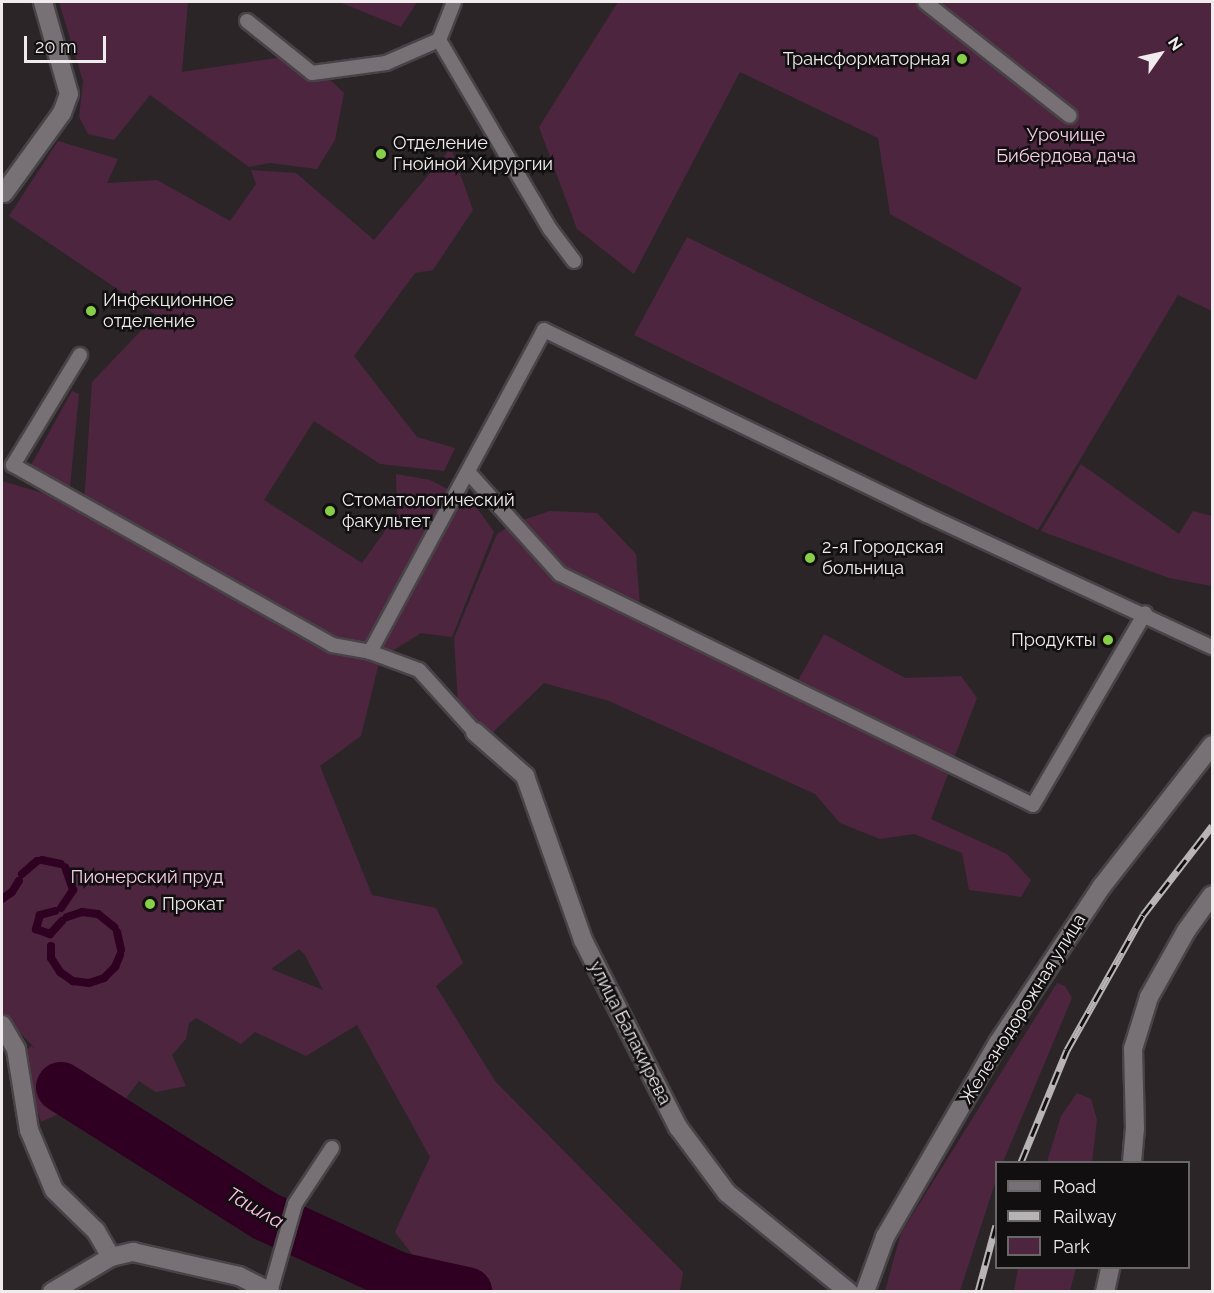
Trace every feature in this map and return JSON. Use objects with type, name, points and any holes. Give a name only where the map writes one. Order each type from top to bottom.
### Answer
[{"type":"street","points":[[4,193],[62,113],[69,94],[43,2]]},
{"type":"street","name":"улица Балакирева","points":[[475,732],[525,776],[583,940],[678,1127],[727,1193],[849,1292]]},
{"type":"street","name":"Железнодорожная улица","points":[[865,1292],[885,1237],[998,1043],[1102,886],[1212,745]]},
{"type":"street","points":[[1132,1161],[1135,1129],[1133,1049],[1149,997],[1186,931],[1212,895]]},
{"type":"street","points":[[2,1025],[16,1049],[29,1130],[54,1190],[96,1231],[111,1257]]},
{"type":"street","points":[[52,1292],[111,1257],[133,1252],[239,1276],[270,1292]]},
{"type":"street","points":[[1105,1292],[1110,1269]]},
{"type":"lane","points":[[247,21],[312,73],[386,63],[439,39],[454,2]]},
{"type":"lane","points":[[925,2],[1070,116]]},
{"type":"lane","points":[[439,39],[550,230],[574,261]]},
{"type":"lane","points":[[370,652],[544,330],[927,515],[1212,647]]},
{"type":"lane","points":[[80,355],[13,465],[321,640],[370,652],[419,670],[475,732]]},
{"type":"lane","points":[[468,472],[560,573],[1033,805],[1145,614]]},
{"type":"lane","points":[[270,1292],[295,1204],[332,1148]]},
{"type":"green space","points":[[59,2],[188,2],[182,72],[303,54],[344,93],[335,140],[317,169],[270,163],[249,167],[150,95],[114,140],[88,134],[79,117],[83,81]]},
{"type":"green space","points":[[339,2],[417,2],[401,27]]},
{"type":"green space","name":"Урочище Бибердова дача","points":[[618,2],[1212,2],[1212,311],[1178,295],[1038,530],[634,335],[687,237],[976,380],[1022,288],[890,214],[878,138],[740,72],[634,274],[577,229],[539,127]]},
{"type":"green space","name":"Пионерский пруд","points":[[58,141],[118,159],[107,183],[157,180],[230,221],[256,184],[251,170],[296,173],[374,240],[451,148],[473,210],[433,270],[415,273],[354,356],[417,437],[455,448],[444,471],[380,464],[314,421],[264,500],[362,563],[397,514],[396,474],[430,480],[473,502],[494,532],[452,637],[421,633],[380,659],[361,736],[320,766],[372,895],[436,908],[463,963],[436,986],[495,1081],[683,1272],[680,1291],[478,1291],[421,1266],[395,1232],[430,1157],[357,1025],[306,1056],[255,1032],[241,1044],[196,1018],[189,1023],[186,1039],[172,1055],[186,1086],[156,1092],[139,1081],[123,1102],[103,1094],[41,1122],[38,1113],[11,1090],[14,1062],[31,1046],[35,1048],[2,1015],[2,481],[84,505],[92,382],[156,315],[9,216]],"holes":[[[299,949],[305,955],[323,990],[271,969]]]},
{"type":"green space","points":[[72,391],[79,394],[70,487],[31,465]]},
{"type":"green space","points":[[1081,464],[1179,534],[1193,511],[1212,516],[1212,586],[1169,578],[1041,531]]},
{"type":"green space","points":[[550,511],[597,513],[636,554],[641,620],[791,693],[824,634],[905,678],[961,676],[977,698],[931,819],[1007,854],[1031,880],[1021,897],[969,890],[962,853],[914,834],[880,839],[840,823],[815,794],[609,701],[544,683],[489,736],[458,703],[454,638],[497,534],[514,523]]},
{"type":"green space","points":[[1057,983],[1065,986],[1072,998],[1003,1161],[995,1161],[995,1183],[960,1291],[885,1291],[901,1233]]},
{"type":"green space","points":[[1077,1093],[1091,1099],[1097,1120],[1092,1161],[1047,1161],[1061,1116]]},
{"type":"green space","points":[[1018,1269],[1076,1269],[1070,1291],[1014,1291]]},
{"type":"waterway","points":[[42,860],[61,864]]},
{"type":"waterway","points":[[22,874],[37,861]]},
{"type":"waterway","points":[[61,908],[73,890],[65,867]]},
{"type":"waterway","points":[[2,899],[12,892],[19,881]]},
{"type":"waterway","points":[[55,911],[40,915],[36,929],[50,934],[62,921]]},
{"type":"waterway","points":[[67,917],[82,912],[98,914],[114,927]]},
{"type":"waterway","points":[[117,932],[121,950]]},
{"type":"waterway","points":[[51,946],[51,958],[60,972],[73,981],[89,983],[104,978],[115,967],[120,955]]},
{"type":"waterway","name":"Ташла","points":[[61,1087],[265,1216],[398,1277],[467,1292]]},
{"type":"railway","points":[[1021,1161],[1067,1050],[1143,915],[1212,826]]},
{"type":"railway","points":[[978,1292],[995,1229]]},
{"type":"place","name":"Трансформаторная","points":[[962,59]]},
{"type":"place","name":"Отделение Гнойной Хирургии","points":[[381,154]]},
{"type":"place","name":"Инфекционное отделение","points":[[91,311]]},
{"type":"place","name":"Стоматологический факультет","points":[[330,511]]},
{"type":"place","name":"2-я Городская больница","points":[[810,558]]},
{"type":"place","name":"Продукты","points":[[1108,640]]},
{"type":"place","name":"Прокат","points":[[150,904]]}]
